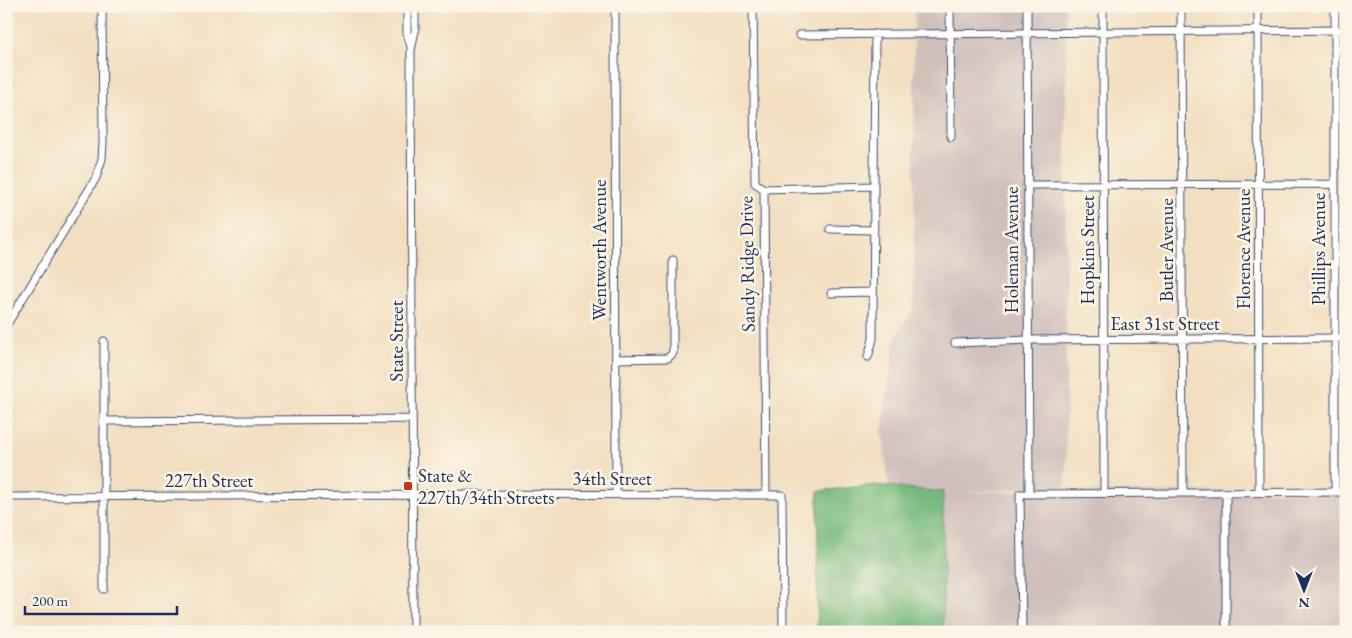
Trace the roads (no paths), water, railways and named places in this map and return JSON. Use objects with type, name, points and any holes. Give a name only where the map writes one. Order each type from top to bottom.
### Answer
[{"type":"street","points":[[6,326],[96,178],[102,159],[102,6]]},
{"type":"street","name":"State Street","points":[[407,6],[407,33],[411,50]]},
{"type":"street","name":"State Street","points":[[413,632],[411,50],[415,31],[416,6]]},
{"type":"street","name":"Wentworth Avenue","points":[[615,6],[616,494]]},
{"type":"street","name":"Sandy Ridge Drive","points":[[753,6],[755,183],[764,189],[766,495]]},
{"type":"street","points":[[950,6],[951,137]]},
{"type":"street","name":"Holeman Avenue","points":[[1027,6],[1029,494]]},
{"type":"street","name":"Hopkins Street","points":[[1103,6],[1104,493]]},
{"type":"street","name":"Butler Avenue","points":[[1181,6],[1183,493]]},
{"type":"street","name":"Florence Avenue","points":[[1258,6],[1259,492]]},
{"type":"street","name":"Phillips Avenue","points":[[1335,6],[1335,492]]},
{"type":"street","points":[[800,34],[1346,30]]},
{"type":"street","points":[[868,357],[873,339],[872,230],[875,34]]},
{"type":"street","points":[[1027,185],[1334,184]]},
{"type":"street","points":[[764,189],[874,186]]},
{"type":"street","points":[[830,229],[872,230]]},
{"type":"street","points":[[616,359],[668,358],[673,353],[673,260]]},
{"type":"street","points":[[831,293],[872,292]]},
{"type":"street","name":"East 31st Street","points":[[955,343],[1028,340],[1346,338]]},
{"type":"street","points":[[104,341],[104,589]]},
{"type":"street","points":[[103,421],[412,419]]},
{"type":"street","points":[[1022,632],[1020,494],[1346,492]]},
{"type":"street","points":[[1226,493],[1226,632]]},
{"type":"street","name":"34th Street","points":[[412,495],[782,495],[783,632]]},
{"type":"street","name":"227th Street","points":[[6,497],[412,495]]},
{"type":"place","name":"State & 227th/34th Streets","points":[[408,486]]}]
